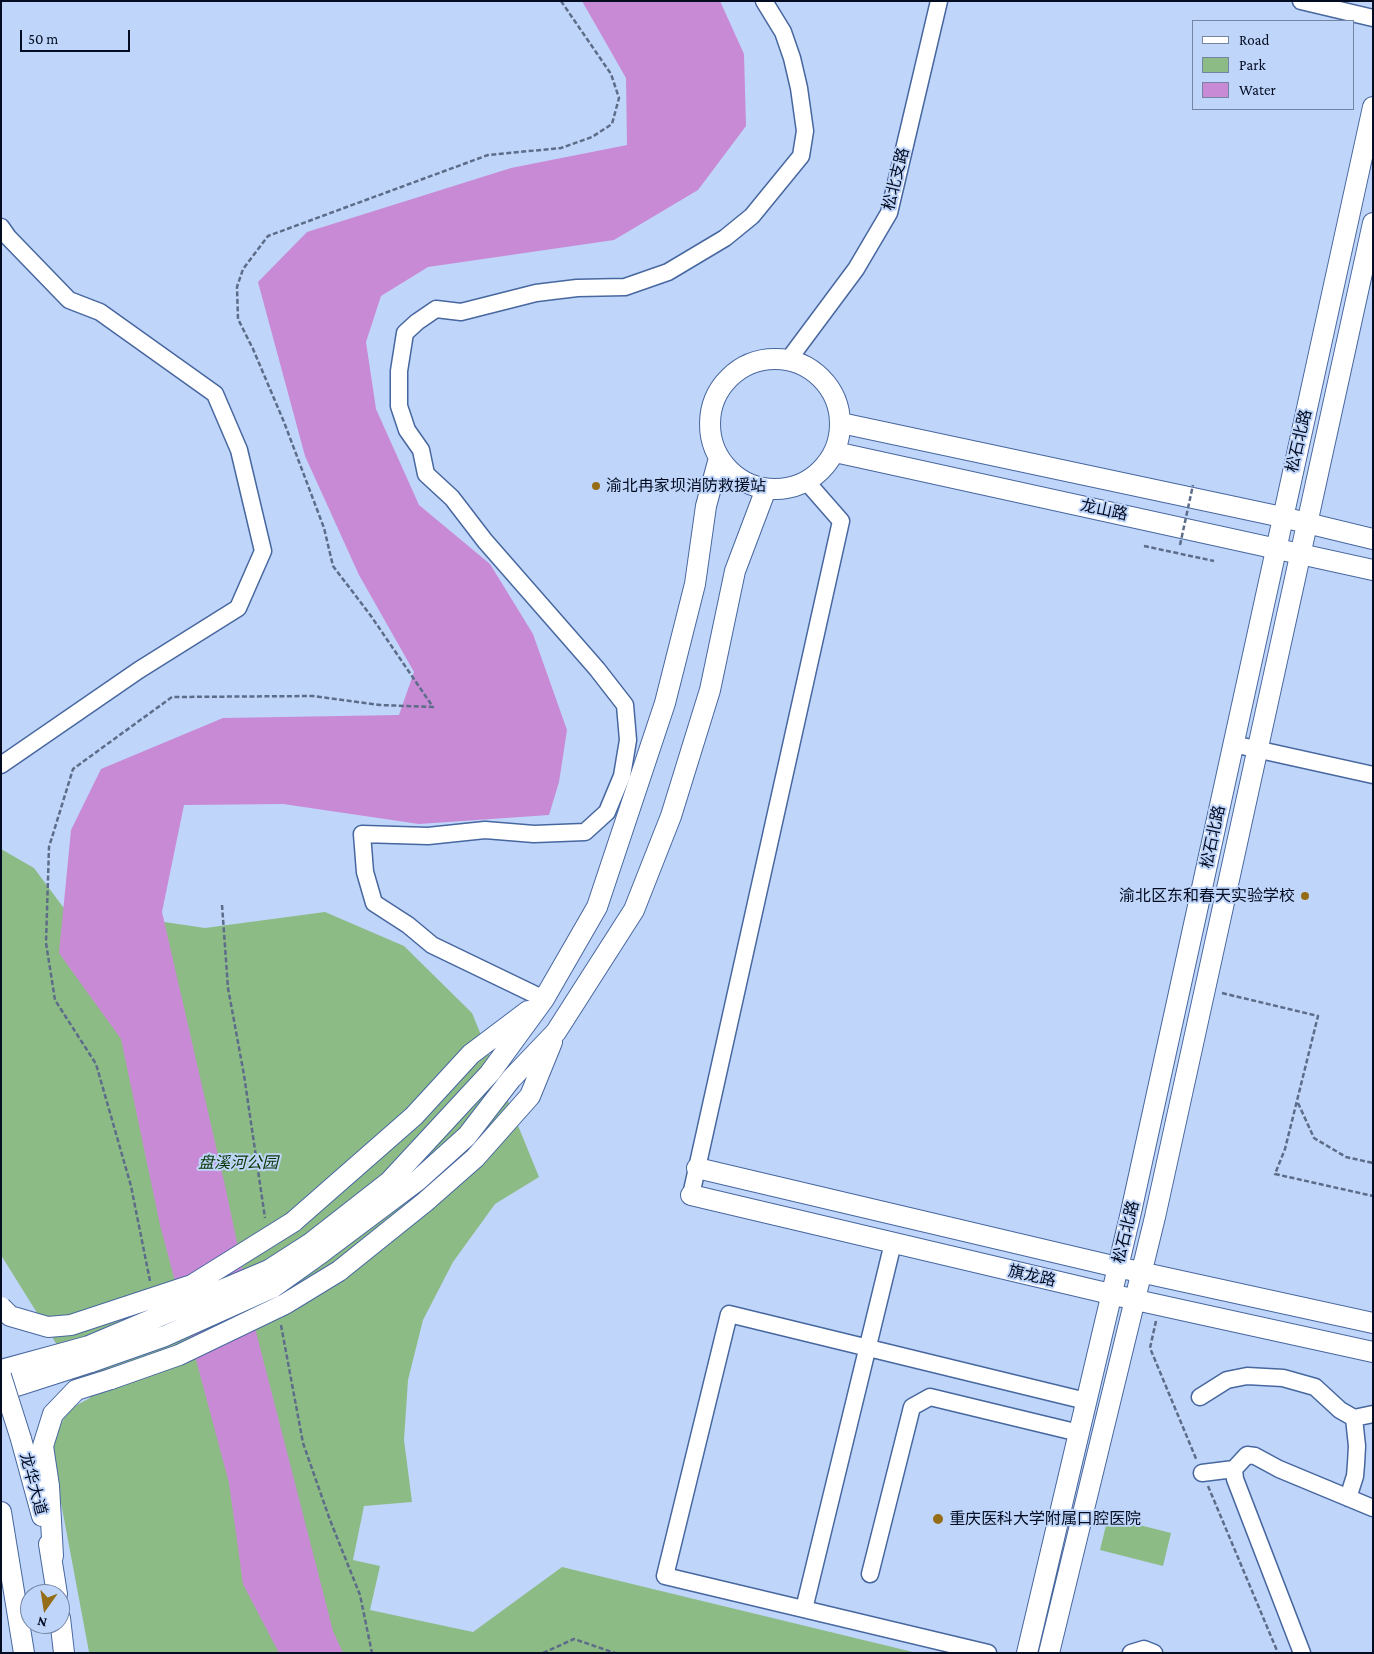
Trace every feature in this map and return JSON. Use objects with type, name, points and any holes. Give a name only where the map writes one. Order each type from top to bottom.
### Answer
[{"type":"main road","name":"松石北路","points":[[1027,1653],[1111,1294],[1373,108]]},
{"type":"main road","name":"松石北路","points":[[1049,1653],[1136,1300],[1300,554],[1369,254],[1373,223]]},
{"type":"main road","points":[[767,358],[788,359],[810,368],[827,382],[838,402],[841,423],[840,439],[835,452],[823,469],[806,482],[787,488],[766,489],[747,483],[731,472],[719,458],[711,437],[710,416],[716,395],[728,377],[746,364],[767,358]]},
{"type":"main road","name":"龙山路","points":[[841,423],[1282,517],[1373,539]]},
{"type":"main road","name":"龙山路","points":[[835,452],[1373,570]]},
{"type":"main road","points":[[316,1248],[389,1182],[490,1073],[544,999],[597,907],[665,703],[695,584],[706,506],[719,458]]},
{"type":"main road","points":[[52,1556],[49,1486],[42,1446],[53,1414],[76,1390],[179,1355],[284,1304],[339,1271],[425,1202],[475,1158],[530,1096],[556,1032],[634,910],[671,816],[710,690],[735,571],[766,489]]},
{"type":"main road","points":[[1,1308],[10,1316],[48,1327],[79,1323],[192,1285],[293,1222],[414,1116],[471,1054],[544,999]]},
{"type":"main road","points":[[1,1391],[90,1354],[316,1248],[418,1181],[467,1136],[510,1079],[556,1032]]},
{"type":"main road","points":[[697,1168],[1117,1267],[1373,1323]]},
{"type":"main road","name":"旗龙路","points":[[691,1195],[1136,1300],[1373,1352]]},
{"type":"main road","points":[[1,1370],[90,1354]]},
{"type":"main road","name":"龙华大道","points":[[1,1376],[21,1439],[52,1556],[56,1584]]},
{"type":"main road","points":[[1,1512],[24,1653]]},
{"type":"main road","points":[[62,1634],[64,1653]]},
{"type":"street","points":[[544,999],[432,945],[408,925],[374,903],[366,872],[362,834],[428,836],[485,830],[534,834],[585,832],[607,812],[622,776],[628,740],[625,706],[619,698],[584,654],[485,541],[452,498],[426,474],[421,450],[407,430],[399,406],[398,371],[405,334],[417,322],[436,309],[461,312],[536,292],[577,288],[625,287],[659,275],[725,238],[752,216],[801,156],[805,131],[799,88],[784,32],[764,1]]},
{"type":"street","name":"松北支路","points":[[788,359],[856,269],[888,213],[939,1]]},
{"type":"street","points":[[1301,1],[1373,18]]},
{"type":"street","points":[[1,227],[8,237],[69,300],[100,312],[215,394],[239,450],[263,551],[238,608],[139,670],[5,759]]},
{"type":"street","points":[[1342,249],[1369,254]]},
{"type":"street","points":[[691,1195],[840,521],[806,482]]},
{"type":"street","points":[[1233,744],[1373,775]]},
{"type":"street","points":[[804,1609],[893,1243]]},
{"type":"street","points":[[988,1653],[665,1576],[729,1314],[1086,1402]]},
{"type":"street","points":[[1200,1397],[1227,1380],[1247,1376],[1284,1378],[1315,1387],[1340,1410],[1354,1418],[1373,1414]]},
{"type":"street","points":[[870,1574],[912,1406],[930,1397],[1079,1433]]},
{"type":"street","points":[[1348,1498],[1355,1476],[1356,1464],[1357,1446],[1354,1418]]},
{"type":"street","points":[[1202,1473],[1234,1469],[1247,1455],[1255,1456],[1373,1508]]},
{"type":"street","points":[[1234,1469],[1235,1479],[1302,1653]]},
{"type":"street","points":[[1131,1653],[1144,1649],[1154,1653]]},
{"type":"path","points":[[151,1288],[130,1186],[96,1064],[55,1000],[46,943],[49,847],[74,769],[172,697],[313,696],[380,705],[433,707],[371,616],[333,566],[324,528],[284,422],[238,319],[237,287],[243,269],[268,236],[488,155],[561,148],[592,137],[612,124],[619,98],[611,74],[561,1]]},
{"type":"path","points":[[1178,553],[1193,485]]},
{"type":"path","points":[[1144,546],[1214,560]]},
{"type":"path","points":[[1205,989],[1318,1016],[1285,1149],[1275,1174],[1373,1196]]},
{"type":"path","points":[[1297,1102],[1314,1138],[1346,1157],[1373,1163]]},
{"type":"path","points":[[543,1653],[574,1639],[616,1653]]},
{"type":"green space","name":"盘溪河公园","points":[[1,849],[34,868],[63,907],[205,928],[325,912],[404,946],[472,1013],[539,1177],[495,1204],[453,1262],[423,1320],[408,1380],[404,1440],[412,1502],[364,1506],[353,1560],[380,1566],[370,1610],[473,1632],[562,1567],[917,1653],[89,1652],[52,1455],[56,1435],[64,1418],[75,1406],[90,1398],[1,1255]]},
{"type":"green space","points":[[1108,1517],[1171,1533],[1163,1566],[1100,1550]]},
{"type":"water","points":[[582,1],[720,1],[744,54],[746,126],[698,190],[614,240],[428,267],[381,296],[366,342],[376,409],[419,505],[490,564],[533,634],[567,730],[559,782],[549,815],[419,824],[283,804],[184,805],[162,912],[226,1190],[254,1324],[333,1631],[343,1653],[279,1653],[243,1584],[229,1483],[160,1225],[121,1039],[59,953],[71,830],[101,769],[223,718],[399,715],[414,672],[359,575],[305,456],[258,282],[307,232],[511,168],[627,145],[626,78]]},
{"type":"place","name":"渝北冉家坝消防救援站","points":[[596,486]]},
{"type":"place","name":"渝北区东和春天实验学校","points":[[1305,896]]},
{"type":"place","name":"重庆医科大学附属口腔医院","points":[[938,1519]]}]
